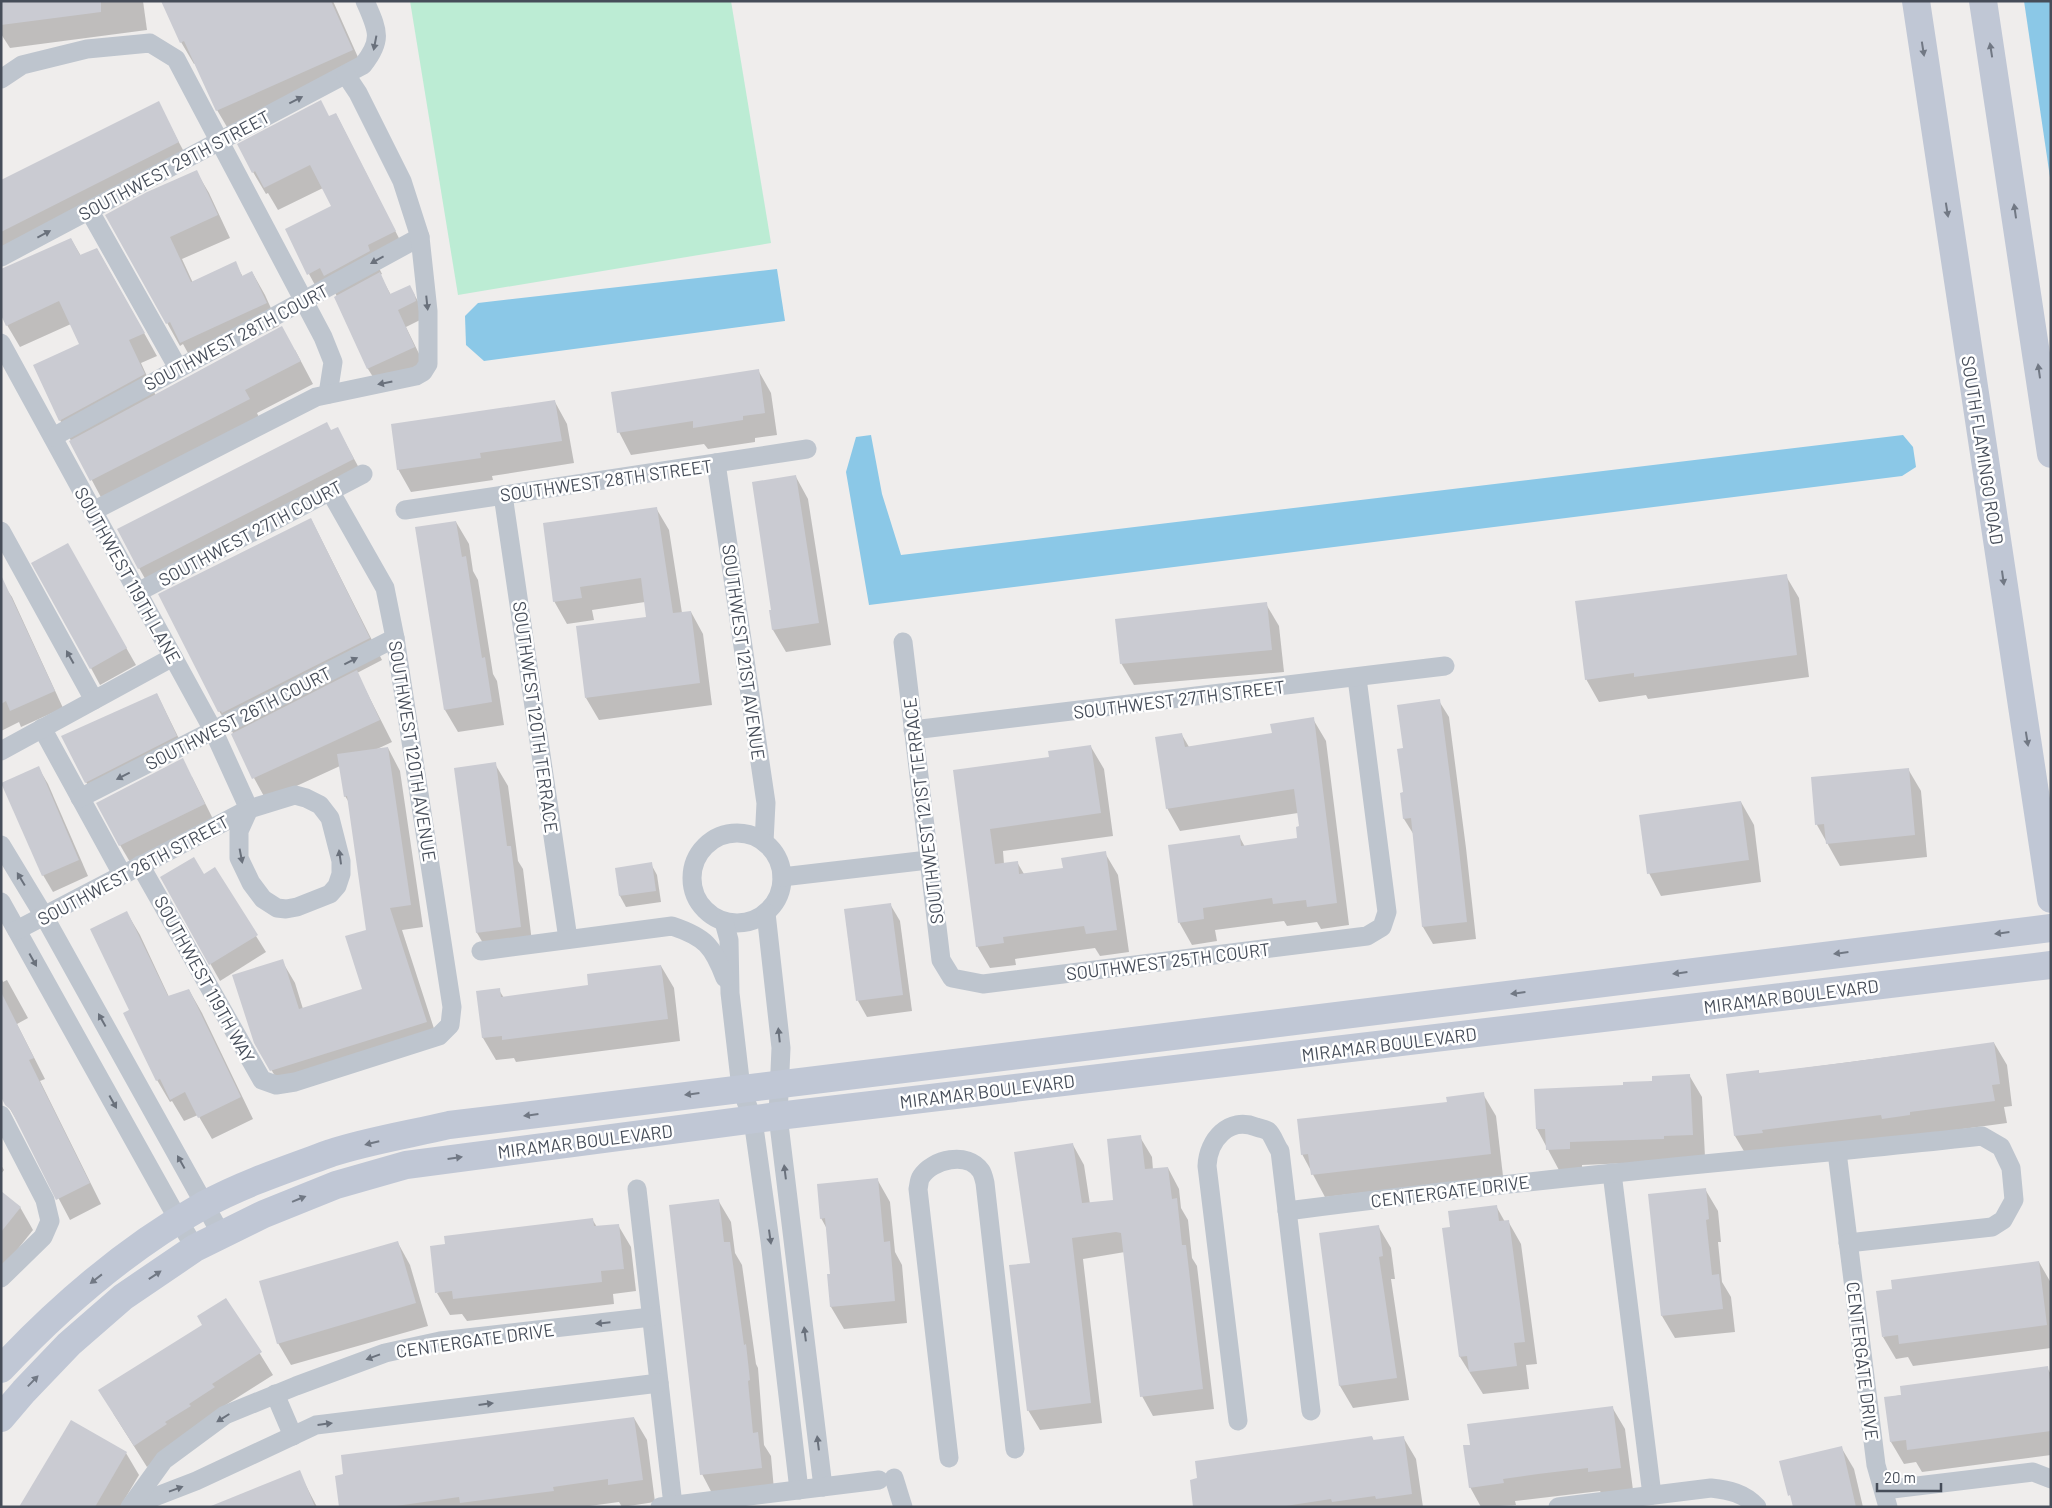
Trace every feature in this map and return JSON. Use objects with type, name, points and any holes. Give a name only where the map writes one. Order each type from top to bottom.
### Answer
[{"type":"street","points":[[93,511],[316,397],[416,376],[423,372],[428,364],[428,311],[420,237],[402,181],[358,93],[346,74],[363,65],[374,52],[377,38],[376,26],[364,1]]},
{"type":"street","name":"SOUTH FLAMINGO ROAD","points":[[1916,1],[2051,899]]},
{"type":"street","points":[[1983,1],[2051,454]]},
{"type":"street","points":[[1,79],[22,65],[87,48],[150,43],[176,59],[323,337],[333,362],[328,394]]},
{"type":"street","name":"SOUTHWEST 29TH STREET","points":[[1,257],[346,74]]},
{"type":"street","points":[[89,210],[178,368]]},
{"type":"street","name":"SOUTHWEST 28TH COURT","points":[[53,437],[420,237]]},
{"type":"street","name":"SOUTHWEST 119TH LANE","points":[[1,343],[214,730],[248,809]]},
{"type":"street","name":"SOUTHWEST 28TH STREET","points":[[405,510],[807,450]]},
{"type":"street","name":"SOUTHWEST 121ST AVENUE","points":[[716,463],[766,803],[764,842]]},
{"type":"street","name":"SOUTHWEST 27TH COURT","points":[[138,592],[363,474]]},
{"type":"street","name":"SOUTHWEST 120TH AVENUE","points":[[276,1085],[295,1082],[439,1036],[450,1025],[452,1007],[395,638],[385,588],[330,491]]},
{"type":"street","name":"SOUTHWEST 120TH TERRACE","points":[[503,495],[568,940]]},
{"type":"street","points":[[1,531],[94,700]]},
{"type":"street","name":"SOUTHWEST 26TH COURT","points":[[80,798],[395,638]]},
{"type":"street","name":"SOUTHWEST 121ST TERRACE","points":[[903,642],[941,960],[952,978]]},
{"type":"street","points":[[1,750],[173,657]]},
{"type":"street","name":"SOUTHWEST 27TH STREET","points":[[913,730],[1445,666]]},
{"type":"street","name":"SOUTHWEST 25TH COURT","points":[[952,978],[983,984],[1367,936],[1382,927],[1387,912],[1357,678]]},
{"type":"street","points":[[42,728],[122,874]]},
{"type":"street","name":"SOUTHWEST 26TH STREET","points":[[17,930],[248,809],[295,796],[306,798],[320,805],[330,818],[341,861],[337,886],[330,894],[298,907],[286,909],[277,908],[264,899],[251,883],[239,858],[239,831],[248,809]]},
{"type":"street","points":[[737,833],[751,835],[764,842],[773,851],[780,863],[782,877],[781,890],[775,903],[766,913],[754,920],[739,924],[724,922],[711,915],[700,905],[694,892],[692,878],[694,865],[700,852],[710,842],[723,835],[737,833]]},
{"type":"street","points":[[1,846],[44,916],[221,1234]]},
{"type":"street","points":[[782,877],[928,860]]},
{"type":"street","name":"SOUTHWEST 119TH WAY","points":[[140,865],[262,1080],[276,1085]]},
{"type":"street","points":[[1,902],[179,1221],[196,1248]]},
{"type":"street","points":[[672,926],[700,905]]},
{"type":"street","points":[[766,913],[781,1048],[780,1084],[766,1118],[784,1358],[799,1490]]},
{"type":"street","points":[[724,922],[729,940],[730,993],[741,1088],[766,1118],[807,1356],[823,1487]]},
{"type":"street","points":[[481,950],[672,926],[690,932],[704,942],[717,956],[730,993]]},
{"type":"street","name":"MIRAMAR BOULEVARD","points":[[1,1369],[34,1334],[82,1290],[130,1252],[205,1204],[252,1183],[332,1153],[449,1125],[2051,928]]},
{"type":"street","name":"MIRAMAR BOULEVARD","points":[[1,1418],[69,1344],[116,1303],[196,1248],[264,1214],[336,1185],[406,1165],[766,1118],[2051,965]]},
{"type":"street","points":[[93,1067],[120,1052]]},
{"type":"street","points":[[1,1115],[45,1200],[50,1221],[43,1237],[1,1278]]},
{"type":"street","points":[[1238,1421],[1207,1166],[1208,1156],[1214,1142],[1224,1129],[1238,1123],[1250,1124],[1268,1131],[1280,1152],[1312,1412]]},
{"type":"street","name":"CENTERGATE DRIVE","points":[[1287,1211],[1612,1173],[1982,1136],[2000,1147],[2011,1168],[2014,1200],[2003,1220],[1992,1228],[1848,1243]]},
{"type":"street","name":"CENTERGATE DRIVE","points":[[1837,1152],[1876,1465],[1886,1499]]},
{"type":"street","points":[[949,1458],[918,1189],[922,1177],[936,1165],[952,1159],[968,1162],[980,1170],[985,1183],[1015,1449]]},
{"type":"street","points":[[1612,1173],[1652,1495]]},
{"type":"street","points":[[637,1189],[659,1382],[666,1506],[886,1479],[903,1507]]},
{"type":"street","name":"CENTERGATE DRIVE","points":[[130,1506],[164,1460],[225,1415],[385,1353],[440,1341],[651,1317]]},
{"type":"street","points":[[784,1358],[807,1356]]},
{"type":"street","name":"CENTERGATE DRIVE","points":[[130,1506],[196,1481],[316,1425],[659,1382]]},
{"type":"street","points":[[276,1394],[293,1436]]},
{"type":"street","points":[[1886,1499],[2034,1472],[2051,1479]]},
{"type":"street","points":[[1558,1507],[1712,1488],[1734,1490],[1757,1507]]},
{"type":"green space","points":[[410,1],[731,1],[771,243],[458,295]]},
{"type":"water","points":[[2024,1],[2051,1],[2051,184]]},
{"type":"water","points":[[777,269],[785,321],[484,361],[466,345],[465,316],[478,303]]},
{"type":"water","points":[[871,435],[882,494],[901,555],[1903,435],[1913,447],[1916,467],[1902,476],[869,605],[846,472],[856,437]]},
{"type":"building","points":[[1,1],[101,1],[101,12],[1,25]]},
{"type":"building","points":[[161,1],[331,1],[353,50],[216,111],[184,41],[180,43]]},
{"type":"building","points":[[321,100],[329,116],[336,113],[396,231],[368,245],[370,251],[324,276],[320,268],[307,275],[285,229],[331,206],[310,165],[264,188],[255,171],[252,173],[237,144]]},
{"type":"building","points":[[159,101],[179,142],[1,232],[1,180]]},
{"type":"building","points":[[197,170],[218,215],[170,237],[191,282],[236,261],[242,276],[252,271],[267,303],[180,343],[170,322],[166,324],[105,215],[147,192]]},
{"type":"building","points":[[71,238],[80,255],[97,248],[145,333],[129,340],[145,374],[59,421],[33,365],[79,344],[59,301],[6,326],[1,315],[1,269]]},
{"type":"building","points":[[380,272],[390,294],[410,285],[415,295],[416,301],[398,310],[415,347],[367,369],[334,297]]},
{"type":"building","points":[[282,326],[301,361],[245,390],[250,399],[90,481],[69,441]]},
{"type":"building","points":[[759,369],[765,413],[743,416],[743,420],[693,428],[693,421],[617,433],[611,392]]},
{"type":"building","points":[[555,400],[562,441],[480,453],[481,458],[397,470],[391,424]]},
{"type":"building","points":[[327,422],[331,430],[338,427],[354,459],[138,569],[117,529]]},
{"type":"building","points":[[796,475],[819,623],[772,630],[769,610],[771,610],[752,482]]},
{"type":"building","points":[[657,507],[673,613],[691,611],[700,683],[585,698],[576,626],[646,617],[641,578],[580,587],[582,598],[553,602],[543,523]]},
{"type":"building","points":[[311,518],[370,638],[222,713],[221,711],[218,712],[158,594]]},
{"type":"building","points":[[456,521],[462,557],[466,556],[482,658],[485,657],[492,702],[444,710],[415,527]]},
{"type":"building","points":[[68,543],[127,648],[90,669],[31,563]]},
{"type":"building","points":[[1787,574],[1797,655],[1634,677],[1634,673],[1585,680],[1575,601]]},
{"type":"building","points":[[1,575],[55,691],[10,711],[6,701],[1,704]]},
{"type":"building","points":[[1267,602],[1272,650],[1120,664],[1115,619]]},
{"type":"building","points":[[357,670],[380,720],[252,779],[231,734]]},
{"type":"building","points":[[157,693],[177,736],[85,783],[61,736]]},
{"type":"building","points":[[1440,699],[1467,922],[1422,927],[1411,818],[1403,819],[1400,793],[1403,792],[1397,749],[1403,748],[1397,705]]},
{"type":"building","points":[[1314,717],[1337,903],[1307,907],[1306,900],[1273,904],[1272,898],[1203,908],[1204,919],[1178,923],[1168,845],[1240,835],[1241,846],[1297,838],[1296,827],[1299,826],[1294,789],[1166,809],[1155,737],[1182,733],[1185,747],[1272,733],[1270,724]]},
{"type":"building","points":[[1091,745],[1101,813],[990,829],[995,864],[1018,861],[1019,874],[1063,868],[1061,858],[1106,851],[1117,930],[1086,934],[1084,926],[1003,937],[1004,943],[976,947],[953,770],[1049,757],[1048,751]]},
{"type":"building","points":[[388,747],[411,905],[390,908],[427,1022],[270,1071],[254,1043],[232,975],[283,959],[299,1009],[362,989],[345,936],[366,930],[347,796],[344,797],[337,754]]},
{"type":"building","points":[[183,758],[205,804],[119,846],[96,803]]},
{"type":"building","points":[[496,762],[507,846],[511,846],[521,927],[476,933],[454,768]]},
{"type":"building","points":[[39,766],[79,860],[42,876],[1,783]]},
{"type":"building","points":[[1909,768],[1915,835],[1826,844],[1824,824],[1815,825],[1811,777]]},
{"type":"building","points":[[1741,801],[1749,860],[1647,874],[1639,815]]},
{"type":"building","points":[[194,857],[204,874],[215,867],[258,935],[209,965],[160,877]]},
{"type":"building","points":[[652,862],[656,891],[619,896],[615,868]]},
{"type":"building","points":[[891,903],[903,995],[856,1001],[844,909]]},
{"type":"building","points":[[127,911],[168,996],[189,989],[241,1097],[198,1118],[185,1092],[170,1100],[160,1079],[156,1081],[123,1013],[129,1010],[90,929]]},
{"type":"building","points":[[661,965],[668,1019],[502,1040],[502,1036],[482,1038],[476,991],[500,988],[501,997],[588,985],[587,974]]},
{"type":"building","points":[[1,992],[34,1058],[29,1060],[90,1183],[56,1200],[11,1110],[5,1105],[1,1097]]},
{"type":"building","points":[[1994,1042],[2000,1084],[1992,1085],[1995,1101],[1910,1112],[1910,1115],[1882,1119],[1881,1115],[1762,1130],[1763,1133],[1734,1136],[1726,1074],[1759,1070],[1759,1073]]},
{"type":"building","points":[[1690,1074],[1693,1135],[1664,1136],[1664,1139],[1570,1142],[1570,1149],[1546,1150],[1545,1129],[1536,1129],[1534,1089],[1623,1085],[1623,1082],[1652,1081],[1652,1076]]},
{"type":"building","points":[[1484,1092],[1491,1154],[1311,1175],[1308,1154],[1301,1155],[1297,1119],[1447,1102],[1446,1097]]},
{"type":"building","points":[[1141,1135],[1145,1169],[1168,1167],[1172,1199],[1177,1198],[1182,1245],[1186,1245],[1203,1389],[1140,1397],[1121,1233],[1116,1232],[1072,1238],[1091,1403],[1027,1411],[1009,1265],[1030,1263],[1014,1152],[1073,1143],[1082,1203],[1113,1200],[1107,1139]]},
{"type":"building","points":[[878,1178],[884,1242],[890,1241],[895,1301],[830,1307],[827,1274],[830,1274],[825,1218],[820,1219],[817,1184]]},
{"type":"building","points":[[1706,1188],[1709,1219],[1706,1220],[1712,1275],[1719,1274],[1723,1309],[1661,1316],[1648,1194]]},
{"type":"building","points":[[1,1191],[21,1207],[1,1232]]},
{"type":"building","points":[[719,1199],[724,1242],[730,1242],[744,1345],[746,1344],[753,1433],[758,1432],[762,1468],[700,1475],[669,1205]]},
{"type":"building","points":[[1497,1205],[1499,1221],[1509,1220],[1525,1342],[1514,1343],[1517,1366],[1469,1372],[1467,1356],[1459,1357],[1442,1228],[1450,1227],[1448,1211]]},
{"type":"building","points":[[593,1218],[594,1226],[619,1224],[624,1269],[601,1271],[602,1282],[453,1299],[452,1291],[435,1293],[430,1246],[445,1244],[444,1236]]},
{"type":"building","points":[[1379,1225],[1383,1256],[1379,1257],[1397,1378],[1339,1386],[1319,1233]]},
{"type":"building","points":[[398,1241],[416,1303],[277,1344],[259,1281]]},
{"type":"building","points":[[2039,1261],[2047,1325],[1899,1344],[1898,1335],[1882,1337],[1876,1291],[1892,1289],[1891,1280]]},
{"type":"building","points":[[226,1298],[262,1352],[212,1384],[215,1387],[189,1404],[191,1406],[165,1422],[167,1424],[134,1446],[98,1390],[202,1325],[197,1316]]},
{"type":"building","points":[[2048,1366],[2051,1388],[2051,1431],[1907,1450],[1906,1440],[1890,1442],[1884,1397],[1901,1395],[1900,1386]]},
{"type":"building","points":[[1613,1406],[1621,1468],[1588,1472],[1588,1468],[1538,1474],[1503,1479],[1504,1483],[1469,1488],[1463,1445],[1470,1445],[1467,1424]]},
{"type":"building","points":[[634,1417],[643,1480],[608,1485],[608,1479],[553,1487],[554,1491],[460,1503],[459,1497],[389,1507],[339,1507],[335,1476],[343,1474],[341,1455]]},
{"type":"building","points":[[71,1420],[127,1452],[95,1507],[19,1507]]},
{"type":"building","points":[[1372,1436],[1373,1440],[1404,1436],[1412,1494],[1376,1499],[1375,1496],[1332,1502],[1331,1499],[1279,1507],[1193,1507],[1190,1480],[1197,1478],[1195,1461]]},
{"type":"building","points":[[1842,1446],[1856,1507],[1793,1507],[1790,1495],[1788,1496],[1779,1461]]},
{"type":"building","points":[[300,1470],[315,1507],[211,1507],[211,1506]]}]
